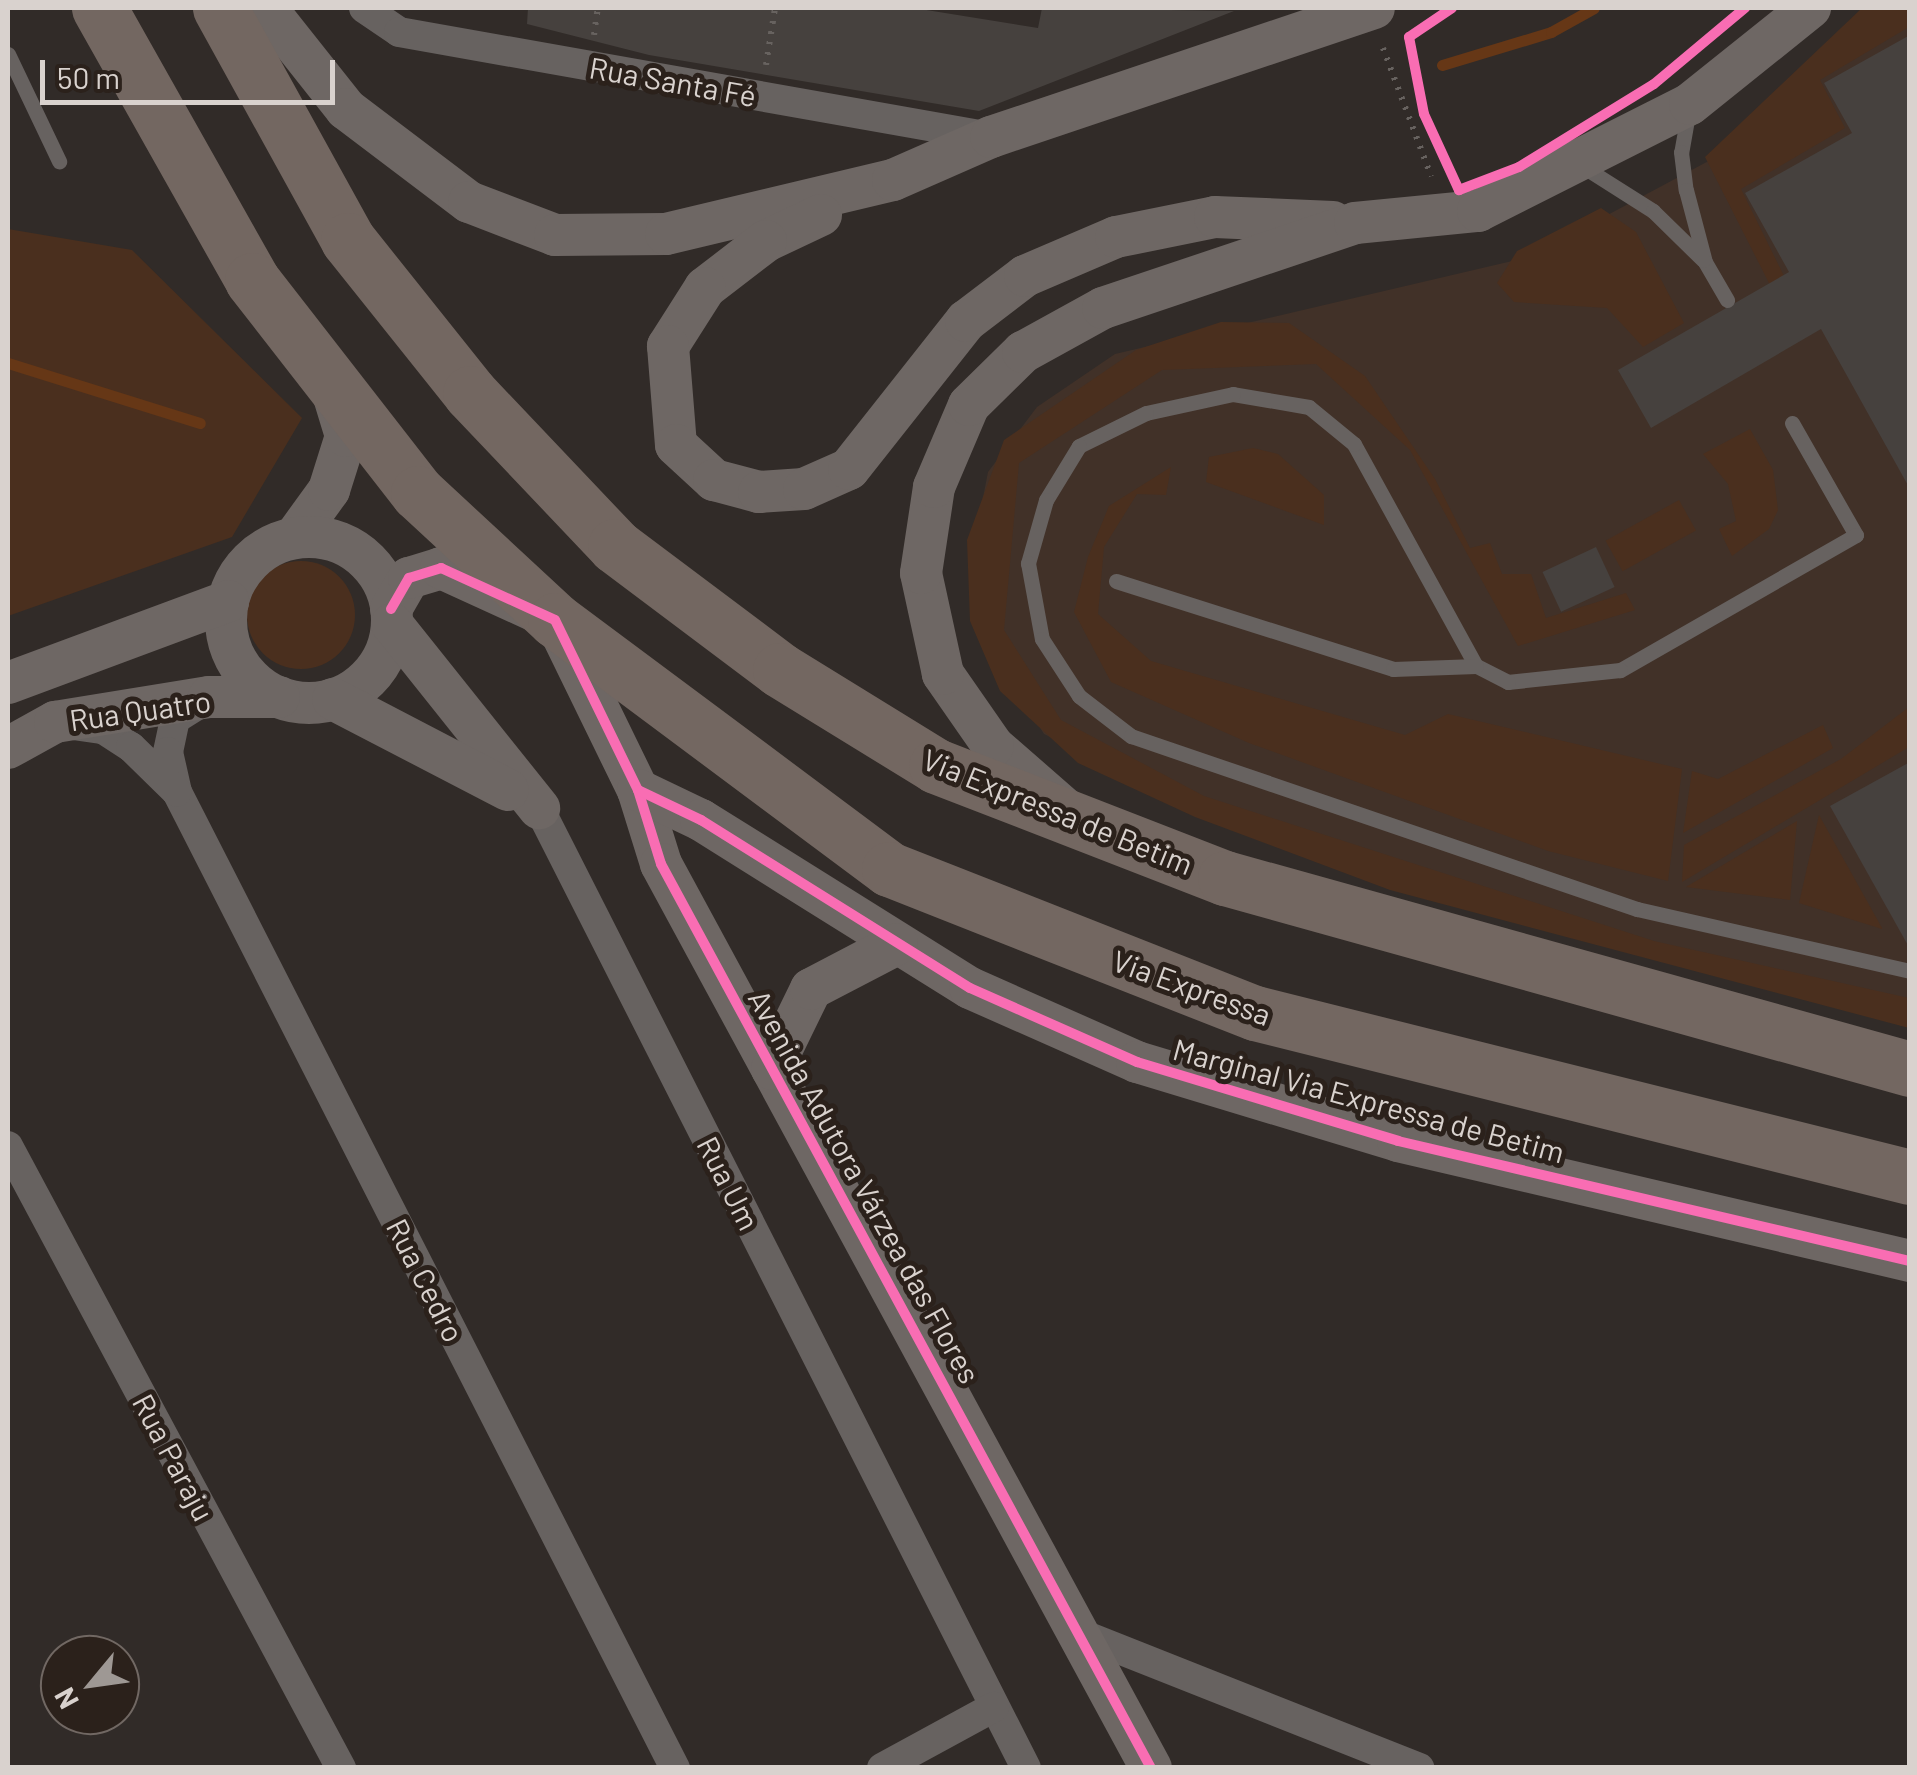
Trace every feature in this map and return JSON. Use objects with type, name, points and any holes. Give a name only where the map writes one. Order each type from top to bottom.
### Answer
[{"type":"highway","name":"Via Expressa","points":[[99,8],[252,280],[418,493],[555,620],[888,869],[1255,1013],[1910,1177]]},
{"type":"highway","name":"Via Expressa de Betim","points":[[220,8],[348,240],[470,393],[615,546],[780,670],[936,766],[1091,831],[1225,878],[1910,1069]]},
{"type":"street","points":[[266,8],[346,109],[468,202],[556,235],[666,234],[893,180]]},
{"type":"street","name":"Rua Santa Fé","points":[[364,8],[398,32],[990,137]]},
{"type":"street","points":[[1380,22],[990,137],[766,241],[706,288],[668,346],[676,445],[714,480],[759,492],[804,489],[850,469],[966,321],[1025,276],[1116,237],[1215,217],[1355,223],[1478,211],[1690,104],[1810,8]]},
{"type":"street","points":[[1091,831],[993,746],[943,674],[921,573],[934,487],[969,405],[1023,352],[1103,308],[1355,223]]},
{"type":"street","points":[[295,537],[329,490],[346,436],[331,386]]},
{"type":"street","points":[[392,616],[383,584],[358,554],[322,537],[295,537],[251,559],[228,601],[230,648],[250,678],[280,698],[333,699],[411,732],[539,808]]},
{"type":"street","points":[[333,699],[374,672],[408,578],[441,568],[555,620]]},
{"type":"street","name":"Rua Quatro","points":[[8,683],[228,601]]},
{"type":"street","name":"Rua Um","points":[[392,616],[539,808],[1026,1768]]},
{"type":"street","name":"Avenida Adutora Várzea das Flores","points":[[555,620],[638,790],[662,864],[1151,1768]]},
{"type":"street","name":"Rua Quatro","points":[[8,748],[55,722],[209,698],[280,698]]},
{"type":"street","name":"Rua Cedro","points":[[209,698],[175,719],[168,752],[176,792],[675,1768]]},
{"type":"street","name":"Rua Cedro","points":[[55,722],[103,730],[176,792]]},
{"type":"street","name":"Marginal Via Expressa de Betim","points":[[638,790],[701,820],[970,988],[1137,1062],[1398,1141],[1910,1261]]},
{"type":"street","points":[[772,1069],[811,989],[897,944]]},
{"type":"street","name":"Rua Paraju","points":[[8,1146],[340,1768]]},
{"type":"street","points":[[1081,1634],[1418,1768]]},
{"type":"street","points":[[882,1768],[994,1706]]},
{"type":"lane","points":[[8,54],[59,161]]},
{"type":"lane","points":[[1690,104],[1681,152],[1706,262],[1727,300]]},
{"type":"lane","points":[[1574,161],[1652,212],[1706,262]]},
{"type":"lane","points":[[1476,666],[1354,444],[1309,407],[1233,394],[1146,412],[1078,446],[1046,500],[1028,563],[1042,639],[1079,696],[1131,736],[1637,909],[1910,972]]},
{"type":"lane","points":[[1116,580],[1393,668],[1476,666],[1508,682],[1620,670],[1856,535],[1792,422]]},
{"type":"path","points":[[761,96],[775,8]]},
{"type":"path","points":[[1380,22],[1382,51],[1437,191],[1478,211]]},
{"type":"path","points":[[1424,114],[1431,130]]},
{"type":"shaded area","points":[[1862,8],[1909,8],[1909,27],[1820,80],[1845,128],[1741,189],[1784,276],[1770,285],[1705,157]]},
{"type":"shaded area","points":[[1909,8],[1909,1018],[1178,800],[1044,734],[990,648],[970,564],[988,472],[1037,407],[1115,354],[1529,257],[1716,157]]},
{"type":"shaded area","points":[[1601,208],[1636,232],[1684,323],[1643,347],[1607,308],[1514,302],[1497,283],[1517,251]]},
{"type":"shaded area","points":[[8,229],[132,250],[302,418],[232,537],[8,616]]},
{"type":"shaded area","points":[[1221,322],[1289,323],[1365,376],[1435,479],[1470,548],[1490,543],[1502,574],[1531,574],[1546,618],[1626,593],[1635,610],[1518,646],[1410,450],[1316,364],[1162,370],[1019,463],[1004,630],[1061,720],[1204,796],[1654,941],[1909,998],[1909,1028],[1390,890],[1195,817],[1078,763],[1000,691],[970,621],[967,540],[1004,440],[1136,350]]},
{"type":"shaded area","points":[[1750,429],[1773,470],[1778,510],[1769,529],[1732,556],[1719,529],[1736,521],[1728,484],[1703,454]]},
{"type":"shaded area","points":[[1253,448],[1278,454],[1324,495],[1324,525],[1206,482],[1209,457]]},
{"type":"shaded area","points":[[1171,467],[1166,495],[1137,494],[1104,547],[1098,614],[1151,661],[1405,735],[1448,714],[1682,769],[1668,881],[1548,851],[1249,743],[1111,682],[1074,612],[1088,557],[1109,506]]},
{"type":"shaded area","points":[[1679,500],[1696,531],[1623,571],[1606,541]]},
{"type":"shaded area","points":[[301,561],[331,570],[339,577],[346,585],[355,615],[346,645],[339,653],[331,660],[301,669],[271,660],[263,653],[256,645],[247,615],[256,585],[263,577],[271,570]]},
{"type":"shaded area","points":[[1909,707],[1909,747],[1682,882],[1684,845],[1841,759]]},
{"type":"shaded area","points":[[1823,725],[1833,748],[1683,833],[1692,771],[1718,779]]},
{"type":"shaded area","points":[[1819,815],[1882,928],[1882,929],[1799,903]]},
{"type":"shaded area","points":[[1797,821],[1790,900],[1686,887]]},
{"type":"building","points":[[528,8],[914,8],[1038,28],[1042,8],[1234,11],[979,111],[649,55],[527,24]]},
{"type":"building","points":[[1910,35],[1910,489],[1821,329],[1651,428],[1618,370],[1789,272],[1745,193],[1852,133],[1824,83]]},
{"type":"building","points":[[1596,547],[1615,587],[1561,612],[1543,572]]},
{"type":"building","points":[[1910,762],[1910,949],[1830,806]]},
{"type":"waterway","points":[[1442,65],[1551,32],[1594,8]]},
{"type":"waterway","points":[[8,363],[200,423]]},
{"type":"cycle path","points":[[1452,8],[1409,37],[1424,114],[1459,190],[1519,167],[1654,84],[1745,8]]},
{"type":"cycle path","points":[[391,609],[409,578],[441,568],[555,620],[638,790],[661,864],[1151,1768]]},
{"type":"cycle path","points":[[638,790],[701,820],[970,988],[1137,1062],[1398,1141],[1910,1261]]}]
